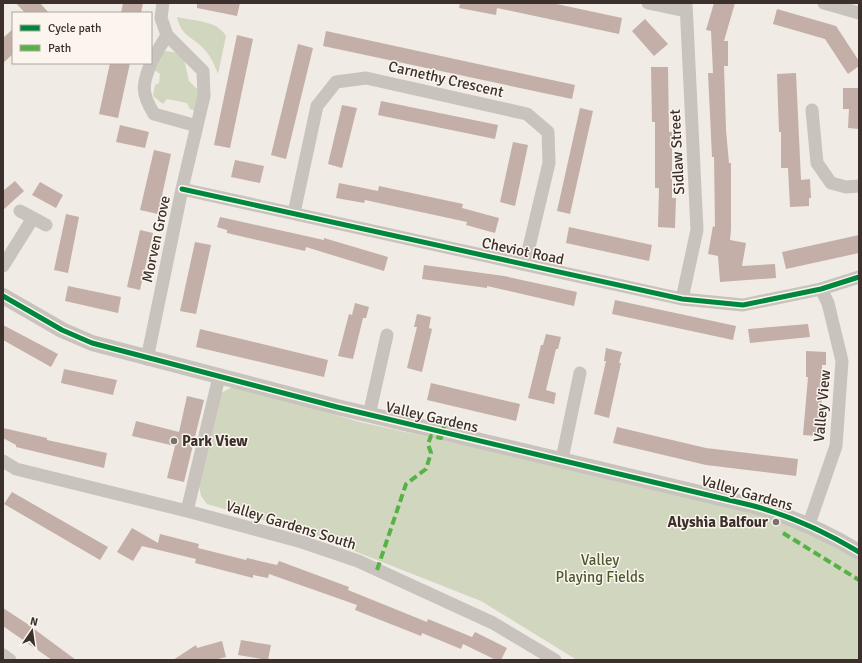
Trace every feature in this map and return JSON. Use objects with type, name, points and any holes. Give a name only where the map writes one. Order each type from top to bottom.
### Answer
[{"type":"street","name":"Morven Grove","points":[[147,359],[182,189],[204,96],[203,71],[167,34],[161,18],[163,3]]},
{"type":"street","points":[[648,3],[686,7]]},
{"type":"street","points":[[824,3],[859,13]]},
{"type":"street","name":"Sidlaw Street","points":[[682,299],[697,230],[686,7]]},
{"type":"street","points":[[152,60],[167,34]]},
{"type":"street","points":[[150,64],[144,79],[145,99],[154,114],[197,126]]},
{"type":"street","name":"Carnethy Crescent","points":[[294,213],[318,106],[336,82],[366,78],[527,114],[548,132],[549,163],[525,264]]},
{"type":"street","points":[[812,110],[817,163],[831,183],[846,187],[859,186]]},
{"type":"street","name":"Cheviot Road","points":[[182,189],[682,299],[743,305],[821,289],[859,277]]},
{"type":"street","points":[[20,211],[46,225]]},
{"type":"street","points":[[3,266],[33,218]]},
{"type":"street","name":"Valley View","points":[[809,524],[836,446],[842,361],[828,303],[821,289]]},
{"type":"street","name":"Valley Gardens","points":[[3,296],[62,330],[92,343],[147,359],[369,415],[562,459],[782,513],[809,524],[859,552]]},
{"type":"street","points":[[369,415],[387,335]]},
{"type":"street","points":[[562,459],[580,373]]},
{"type":"street","points":[[187,511],[219,377]]},
{"type":"street","name":"Valley Gardens South","points":[[3,461],[16,469],[187,511],[302,542],[358,561],[493,623],[555,660]]},
{"type":"street","points":[[3,655],[10,660]]},
{"type":"green space","points":[[177,17],[211,24],[222,31],[226,36],[218,74],[209,55],[200,45],[183,31]]},
{"type":"green space","points":[[167,51],[183,54],[189,81],[201,93],[196,111],[190,109],[187,103],[167,99],[163,104],[153,96],[155,85],[159,83],[160,74],[153,69],[156,54]]},
{"type":"green space","name":"Valley Playing Fields","points":[[234,386],[360,422],[556,465],[793,523],[859,561],[859,660],[577,660],[481,601],[311,534],[207,504],[201,496],[199,486],[221,393]]},
{"type":"building","points":[[16,3],[40,3],[48,12],[24,12]]},
{"type":"building","points":[[123,3],[143,3],[141,12],[121,12]]},
{"type":"building","points":[[197,3],[240,3],[237,16],[197,8]]},
{"type":"building","points":[[460,3],[552,3],[622,18],[619,34],[497,8],[496,15],[459,8]]},
{"type":"building","points":[[714,3],[735,3],[724,41],[728,41],[728,66],[724,66],[726,130],[729,163],[731,163],[730,240],[746,243],[742,266],[775,264],[776,278],[720,282],[718,256],[708,254],[713,226],[715,227],[714,157],[712,157],[708,73],[713,73],[711,31],[706,30]]},
{"type":"building","points":[[777,9],[836,26],[859,61],[859,66],[848,74],[825,39],[773,24]]},
{"type":"building","points":[[645,19],[668,44],[654,56],[632,31]]},
{"type":"building","points":[[12,30],[12,55],[3,63],[3,38]]},
{"type":"building","points":[[326,31],[575,85],[572,99],[323,46]]},
{"type":"building","points":[[237,35],[253,39],[230,148],[214,145]]},
{"type":"building","points":[[298,44],[313,48],[286,159],[271,155]]},
{"type":"building","points":[[110,64],[130,64],[118,118],[99,114]]},
{"type":"building","points":[[651,67],[668,67],[669,132],[672,132],[672,198],[676,198],[675,228],[658,227],[659,188],[655,188],[655,122],[652,122]]},
{"type":"building","points":[[796,73],[801,180],[810,179],[811,198],[809,198],[809,206],[790,207],[788,168],[781,168],[781,132],[779,132],[777,74]]},
{"type":"building","points":[[843,88],[859,88],[859,129],[848,128],[849,109],[843,109]]},
{"type":"building","points":[[381,101],[498,125],[495,139],[378,115]]},
{"type":"building","points":[[342,105],[357,108],[342,168],[328,164]]},
{"type":"building","points":[[580,108],[593,111],[570,214],[557,211]]},
{"type":"building","points":[[120,125],[149,132],[145,148],[116,142]]},
{"type":"building","points":[[513,142],[528,145],[515,206],[500,202]]},
{"type":"building","points":[[154,150],[171,154],[158,214],[140,210]]},
{"type":"building","points":[[235,160],[264,166],[260,183],[231,177]]},
{"type":"building","points":[[15,181],[24,191],[3,210],[3,191]]},
{"type":"building","points":[[40,182],[63,195],[56,208],[32,195]]},
{"type":"building","points":[[339,183],[378,191],[379,186],[463,204],[462,208],[499,218],[495,233],[466,225],[467,222],[365,200],[364,203],[336,198]]},
{"type":"building","points":[[66,214],[79,217],[68,273],[54,270]]},
{"type":"building","points":[[220,217],[324,240],[324,238],[388,257],[384,271],[306,247],[305,251],[227,233],[227,230],[217,227]]},
{"type":"building","points":[[569,227],[652,245],[649,261],[566,243]]},
{"type":"building","points":[[140,230],[153,233],[140,290],[127,287]]},
{"type":"building","points":[[859,235],[859,253],[786,269],[782,252]]},
{"type":"building","points":[[195,242],[211,245],[196,314],[180,311]]},
{"type":"building","points":[[424,265],[504,276],[577,292],[574,306],[487,286],[487,288],[422,279]]},
{"type":"building","points":[[68,286],[121,297],[118,313],[65,301]]},
{"type":"building","points":[[615,300],[736,326],[733,340],[612,314]]},
{"type":"building","points":[[355,303],[369,307],[366,318],[363,318],[353,359],[338,356],[349,314],[352,315]]},
{"type":"building","points":[[417,314],[431,317],[429,328],[432,329],[422,372],[407,368],[417,327],[414,327]]},
{"type":"building","points":[[808,324],[810,337],[750,343],[748,329]]},
{"type":"building","points":[[3,325],[58,354],[51,367],[3,340]]},
{"type":"building","points":[[200,329],[328,360],[324,377],[196,347]]},
{"type":"building","points":[[546,334],[561,337],[558,349],[556,349],[546,390],[556,393],[554,404],[528,398],[541,345],[543,345]]},
{"type":"building","points":[[606,348],[622,352],[609,418],[594,414],[606,361],[604,361]]},
{"type":"building","points":[[806,351],[826,352],[826,365],[822,365],[823,388],[818,436],[803,435],[808,377],[806,377]]},
{"type":"building","points":[[64,369],[117,380],[113,395],[61,383]]},
{"type":"building","points":[[431,383],[520,404],[516,421],[427,400]]},
{"type":"building","name":"Park View","points":[[187,396],[204,400],[184,482],[167,478],[175,446],[132,436],[136,421],[179,432]]},
{"type":"building","points":[[617,427],[706,448],[798,459],[796,476],[706,465],[613,443]]},
{"type":"building","points":[[3,428],[47,438],[47,440],[107,453],[104,468],[16,447],[16,445],[3,438]]},
{"type":"building","points":[[12,492],[108,547],[100,560],[4,504]]},
{"type":"building","points":[[132,528],[158,543],[160,534],[199,544],[198,548],[246,560],[247,558],[277,565],[279,561],[349,587],[348,590],[427,622],[428,619],[472,637],[475,632],[507,648],[501,660],[496,660],[463,644],[461,649],[422,633],[421,636],[355,610],[357,605],[269,574],[268,578],[253,575],[253,578],[195,563],[196,559],[142,546],[133,561],[117,552]]},
{"type":"building","points":[[3,608],[76,660],[52,660],[10,631],[3,626]]},
{"type":"building","points":[[241,640],[271,645],[268,660],[238,655]]},
{"type":"building","points":[[222,641],[226,657],[214,660],[173,660],[196,645],[197,648]]},
{"type":"marked path","points":[[377,570],[406,484],[426,469],[431,453],[428,444],[431,436],[441,438],[446,418]]},
{"type":"marked path","points":[[783,533],[859,580]]},
{"type":"cycle path","points":[[182,189],[682,299],[743,305],[821,289],[859,277]]},
{"type":"cycle path","points":[[3,296],[62,330],[92,343],[337,407],[750,505],[806,524],[859,552]]},
{"type":"place","name":"Park View","points":[[174,441]]},
{"type":"place","name":"Alyshia Balfour","points":[[776,522]]}]
